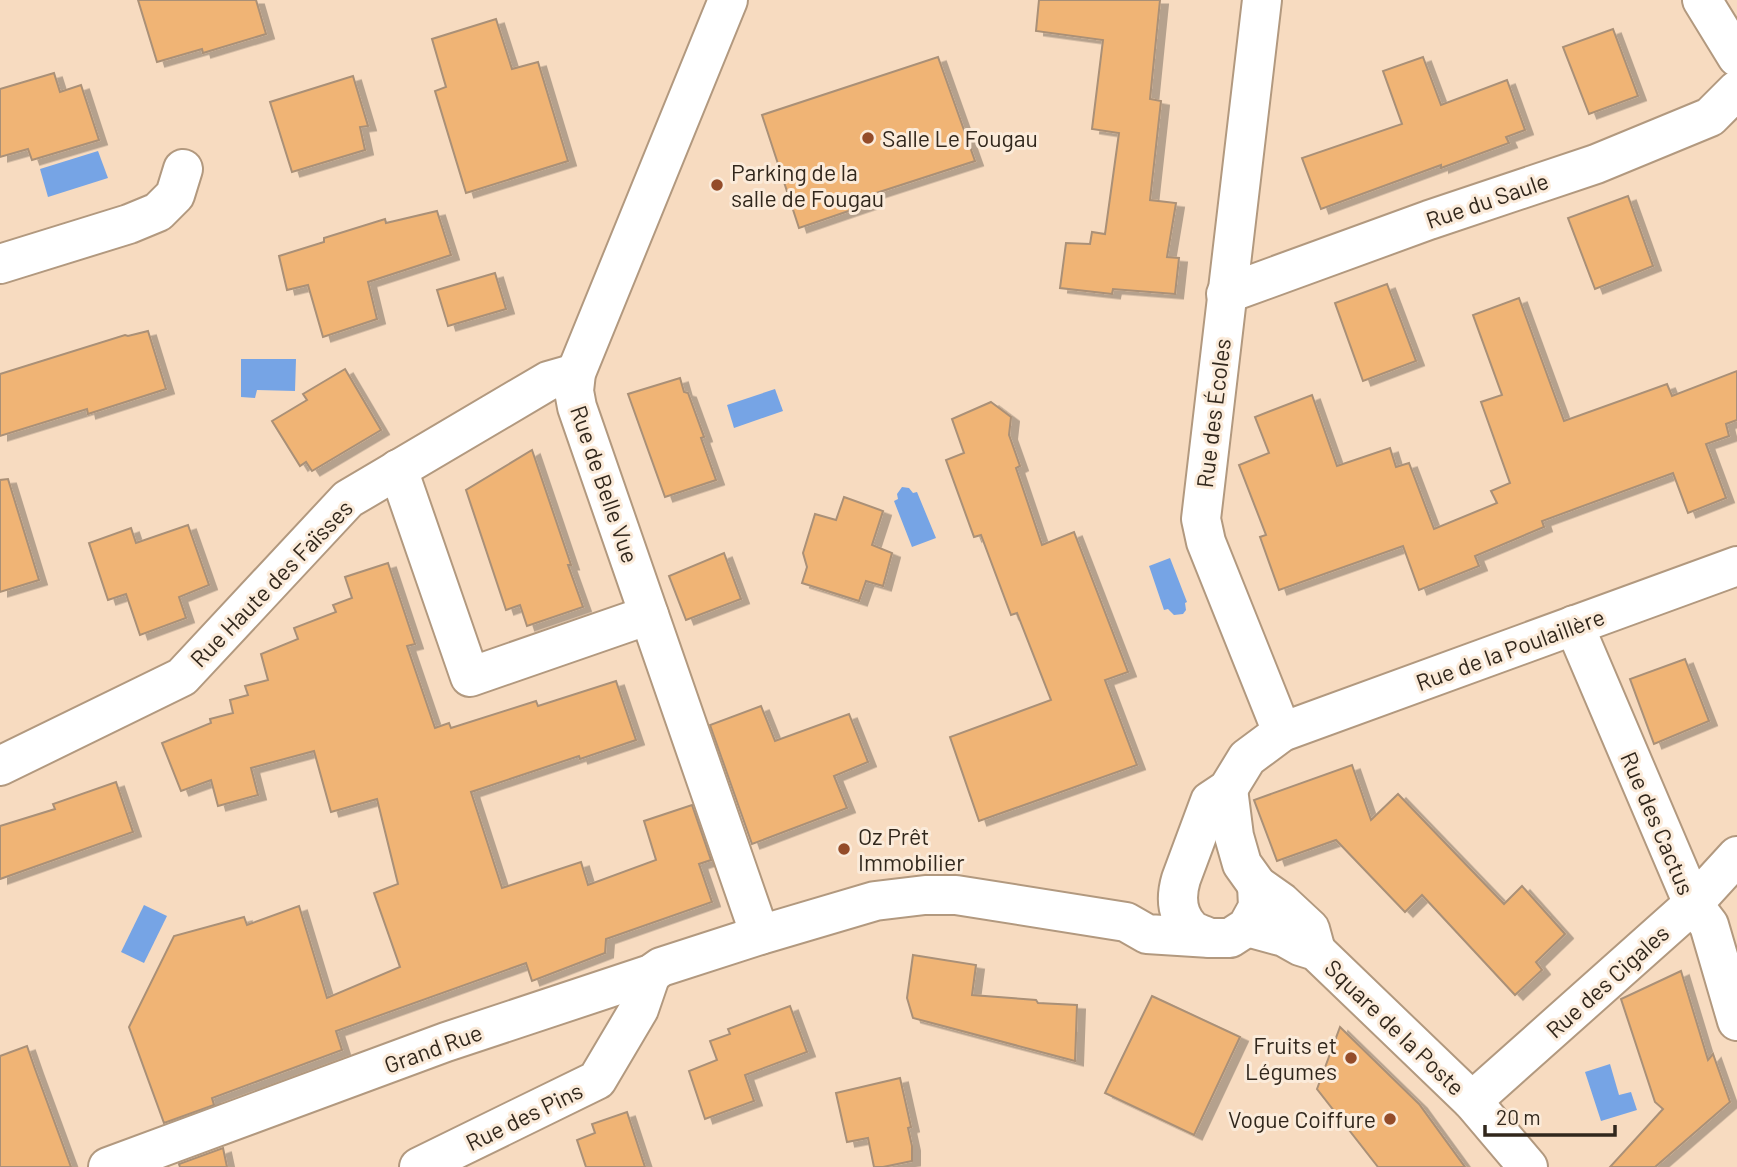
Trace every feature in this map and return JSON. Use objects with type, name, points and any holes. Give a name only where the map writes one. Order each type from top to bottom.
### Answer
[{"type":"street","name":"Rue de Belle Vue","points":[[728,0],[576,373],[574,391],[760,935]]},
{"type":"street","name":"Rue des Écoles","points":[[1262,0],[1200,519],[1206,542],[1282,732]]},
{"type":"street","points":[[1702,0],[1737,57]]},
{"type":"street","name":"Rue du Saule","points":[[1226,294],[1429,220],[1595,164],[1710,117],[1737,90]]},
{"type":"street","points":[[0,264],[129,224],[158,212],[175,195],[183,169]]},
{"type":"street","name":"Rue Haute des Faïsses","points":[[0,766],[182,677],[348,499],[548,380],[576,373]]},
{"type":"street","points":[[398,469],[470,677],[649,615]]},
{"type":"street","name":"Rue de la Poulaillère","points":[[1282,732],[1737,566]]},
{"type":"street","name":"Rue des Cactus","points":[[1574,625],[1693,904],[1709,925],[1737,1021]]},
{"type":"street","points":[[1210,939],[1191,929],[1179,912],[1180,885],[1210,802],[1228,789],[1247,758],[1282,732]]},
{"type":"street","points":[[760,935],[875,901],[925,895],[956,895],[1126,922],[1147,934],[1210,939],[1230,937],[1247,927],[1258,908],[1234,836],[1228,789]]},
{"type":"street","name":"Rue des Cigales","points":[[1472,1101],[1693,904],[1737,856]]},
{"type":"street","name":"Square de la Poste","points":[[1126,922],[1144,907],[1160,902],[1180,885],[1193,865],[1209,858],[1226,857],[1310,929],[1316,951]]},
{"type":"street","name":"Square de la Poste","points":[[1247,927],[1284,937],[1316,951],[1472,1101],[1528,1167]]},
{"type":"street","name":"Grand Rue","points":[[108,1167],[446,1042],[760,935]]},
{"type":"street","name":"Rue des Pins","points":[[418,1167],[597,1080],[639,1009],[651,974]]},
{"type":"water","points":[[98,151],[108,178],[48,197],[40,169]]},
{"type":"water","points":[[241,359],[296,359],[295,391],[257,390],[255,398],[241,397]]},
{"type":"water","points":[[775,389],[783,411],[734,428],[727,405]]},
{"type":"water","points":[[902,487],[909,488],[913,493],[917,492],[936,538],[912,547],[894,501],[898,499],[897,494]]},
{"type":"water","points":[[1170,558],[1187,602],[1183,614],[1174,615],[1168,609],[1164,610],[1149,566]]},
{"type":"water","points":[[144,905],[167,916],[144,963],[121,952]]},
{"type":"water","points":[[1610,1064],[1619,1095],[1631,1092],[1637,1110],[1601,1121],[1585,1072]]},
{"type":"building","points":[[138,0],[256,0],[266,34],[203,53],[202,49],[157,62]]},
{"type":"building","points":[[1039,0],[1160,0],[1150,99],[1161,101],[1150,200],[1176,203],[1167,257],[1179,258],[1175,294],[1113,289],[1112,294],[1060,288],[1066,243],[1090,244],[1092,232],[1105,234],[1119,133],[1092,129],[1103,40],[1036,31]]},
{"type":"building","points":[[496,19],[512,69],[538,62],[568,161],[466,193],[435,91],[446,87],[432,39]]},
{"type":"building","points":[[1613,29],[1638,96],[1589,114],[1563,47]]},
{"type":"building","name":"Salle Le Fougau","points":[[938,57],[975,161],[867,196],[869,204],[799,228],[762,115]]},
{"type":"building","points":[[1423,57],[1441,105],[1507,80],[1525,130],[1506,137],[1509,143],[1321,209],[1302,158],[1402,124],[1383,71]]},
{"type":"building","points":[[54,73],[60,92],[81,85],[99,140],[32,160],[28,149],[0,157],[0,89]]},
{"type":"building","points":[[353,76],[368,126],[360,127],[365,150],[292,172],[270,102]]},
{"type":"building","points":[[1628,196],[1653,266],[1595,289],[1568,218]]},
{"type":"building","points":[[437,211],[451,255],[368,282],[377,319],[323,337],[308,285],[287,290],[279,256],[324,242],[324,238],[385,219],[386,223]]},
{"type":"building","points":[[495,273],[506,309],[448,326],[437,290]]},
{"type":"building","points":[[1387,284],[1416,361],[1363,381],[1335,303]]},
{"type":"building","points":[[1519,298],[1564,421],[1667,384],[1672,396],[1737,371],[1737,420],[1726,424],[1729,436],[1706,444],[1726,498],[1688,513],[1673,473],[1542,521],[1544,527],[1475,556],[1479,566],[1419,590],[1403,546],[1279,590],[1260,537],[1266,535],[1239,465],[1269,453],[1255,417],[1312,395],[1337,466],[1390,448],[1396,467],[1409,463],[1434,529],[1497,503],[1491,491],[1510,483],[1481,402],[1502,395],[1473,315]]},
{"type":"building","points":[[148,331],[166,389],[88,414],[87,409],[0,436],[0,374],[125,335]]},
{"type":"building","points":[[345,369],[381,430],[312,471],[306,462],[300,466],[272,421],[307,400],[303,394]]},
{"type":"building","points":[[680,378],[704,437],[701,438],[716,480],[665,497],[628,394]]},
{"type":"building","points":[[991,402],[1011,417],[1009,435],[1020,466],[1016,468],[1042,545],[1074,532],[1128,672],[1105,680],[1137,765],[979,821],[950,737],[1051,700],[1017,613],[1011,615],[981,535],[974,537],[946,460],[964,453],[952,419]]},
{"type":"building","points":[[532,450],[583,607],[527,626],[520,605],[506,610],[466,490]]},
{"type":"building","points":[[8,479],[39,580],[0,592],[0,480]]},
{"type":"building","points":[[844,497],[883,511],[872,545],[892,553],[883,586],[866,581],[859,601],[802,583],[807,567],[803,553],[815,514],[836,520]]},
{"type":"building","points":[[188,525],[209,585],[179,597],[186,618],[140,635],[126,594],[108,600],[89,543],[131,528],[136,543]]},
{"type":"building","points":[[724,553],[741,599],[686,620],[669,576]]},
{"type":"building","points":[[388,563],[415,644],[407,646],[435,728],[449,723],[451,728],[536,701],[538,706],[616,681],[636,740],[471,792],[502,888],[581,862],[588,885],[656,860],[644,821],[692,805],[711,860],[699,864],[712,902],[606,939],[605,953],[532,981],[526,963],[336,1031],[342,1050],[212,1098],[214,1105],[164,1123],[129,1027],[174,936],[244,917],[247,925],[299,906],[327,998],[400,967],[374,893],[398,884],[377,799],[331,812],[314,751],[251,768],[258,795],[218,806],[211,780],[181,791],[162,743],[211,723],[210,719],[233,713],[230,700],[248,695],[245,686],[268,680],[261,654],[298,639],[294,628],[336,612],[333,605],[352,598],[345,577]]},
{"type":"building","points":[[1685,659],[1709,721],[1654,744],[1630,679]]},
{"type":"building","points":[[761,706],[775,741],[849,714],[868,762],[834,776],[847,808],[752,844],[710,725]]},
{"type":"building","points":[[1352,765],[1371,820],[1398,794],[1504,904],[1522,886],[1565,934],[1536,962],[1542,970],[1515,995],[1422,895],[1405,912],[1336,840],[1277,861],[1254,800]]},
{"type":"building","points":[[116,782],[133,832],[0,879],[0,826],[55,809],[53,804]]},
{"type":"building","points":[[913,955],[976,965],[972,995],[1077,1005],[1075,1061],[913,1018],[907,998]]},
{"type":"building","points":[[1681,971],[1708,1060],[1713,1054],[1730,1102],[1655,1167],[1610,1167],[1663,1109],[1655,1102],[1621,999]]},
{"type":"building","points":[[1152,996],[1240,1037],[1194,1135],[1105,1093]]},
{"type":"building","points":[[790,1006],[807,1052],[745,1075],[754,1101],[705,1119],[689,1071],[717,1060],[710,1041],[730,1034],[728,1029]]},
{"type":"building","points":[[1340,1027],[1419,1104],[1465,1167],[1378,1167],[1317,1089]]},
{"type":"building","points":[[27,1046],[71,1167],[0,1167],[0,1056]]},
{"type":"building","points":[[900,1078],[911,1127],[908,1128],[912,1161],[874,1167],[868,1138],[847,1142],[836,1093]]},
{"type":"building","points":[[627,1112],[645,1167],[586,1167],[577,1140],[595,1133],[592,1124]]},
{"type":"building","points":[[223,1148],[227,1167],[180,1167],[179,1164]]},
{"type":"place","name":"Salle Le Fougau","points":[[868,138]]},
{"type":"place","name":"Parking de la salle de Fougau","points":[[717,185]]},
{"type":"place","name":"Oz Prêt Immobilier","points":[[844,849]]},
{"type":"place","name":"Fruits et Légumes","points":[[1351,1058]]},
{"type":"place","name":"Vogue Coiffure","points":[[1390,1119]]}]
